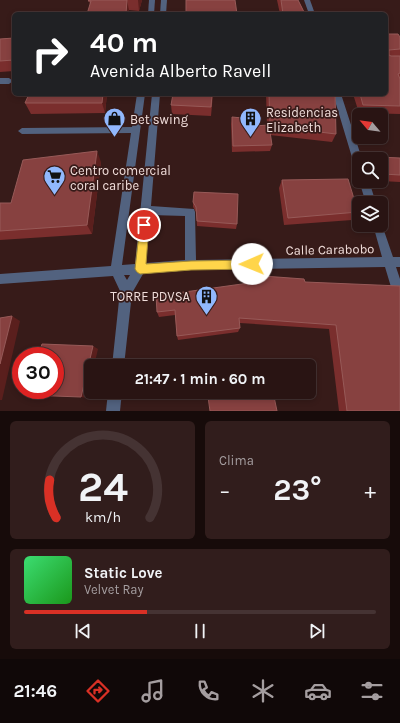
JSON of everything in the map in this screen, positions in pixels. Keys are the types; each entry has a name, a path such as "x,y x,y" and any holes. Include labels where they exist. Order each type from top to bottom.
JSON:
{"street":[{"path":"151,12 152,0"},
{"path":"163,12 164,0"},
{"path":"307,0 311,12"},
{"path":"0,81 9,80"},
{"path":"126,292 116,270 141,96"},
{"path":"119,359 126,292 140,269 156,96"},
{"path":"338,96 355,152"},
{"path":"22,131 136,130"},
{"path":"146,210 190,212 191,266"},
{"path":"381,232 395,262 400,297"},
{"name":"Calle Carabobo","path":"0,279 191,266 395,262"},
{"path":"113,411 114,399"}],"building":[{"path":"127,0 126,12 88,12 91,1 88,1"},
{"path":"186,0 235,0 237,12 186,12"},
{"path":"281,0 298,0 304,12 283,12"},
{"path":"388,34 398,34 400,37 400,49 389,50 389,55 400,56 400,73 398,74 400,79 400,106 363,105 361,96 388,96"},
{"path":"12,38 12,60 0,61 0,39"},
{"path":"28,96 103,96 102,103 25,103"},
{"path":"173,96 212,96 211,107 171,105"},
{"path":"269,96 335,96 336,134 270,126"},
{"name":"Residencias Elizabeth","path":"232,117 253,119 254,126 269,125 272,145 233,146"},
{"path":"97,151 87,225 0,231 0,203 11,203 23,160"},
{"path":"388,157 400,158 400,175 388,174"},
{"path":"348,179 353,196 352,213 288,218 282,180"},
{"path":"194,192 238,194 237,224 197,221 196,207 193,202"},
{"path":"249,275 304,279 305,282 400,286 400,411 347,411 336,325 239,318 240,328 177,336 175,310 157,312 156,296 249,283"},
{"path":"12,316 0,364 0,318"},
{"path":"42,344 93,346 90,359 84,359 84,384 81,397 64,396 64,347 41,347"},
{"path":"208,399 274,399 277,411 210,411"}],"place":[{"name":"Bet swing","path":"115,138"},
{"name":"Residencias Elizabeth","path":"250,138"},
{"name":"Centro comercial coral caribe","path":"55,196"},
{"name":"TORRE PDVSA","path":"206,316"}],"route":[{"path":"144,225 140,269 252,264"}]}
